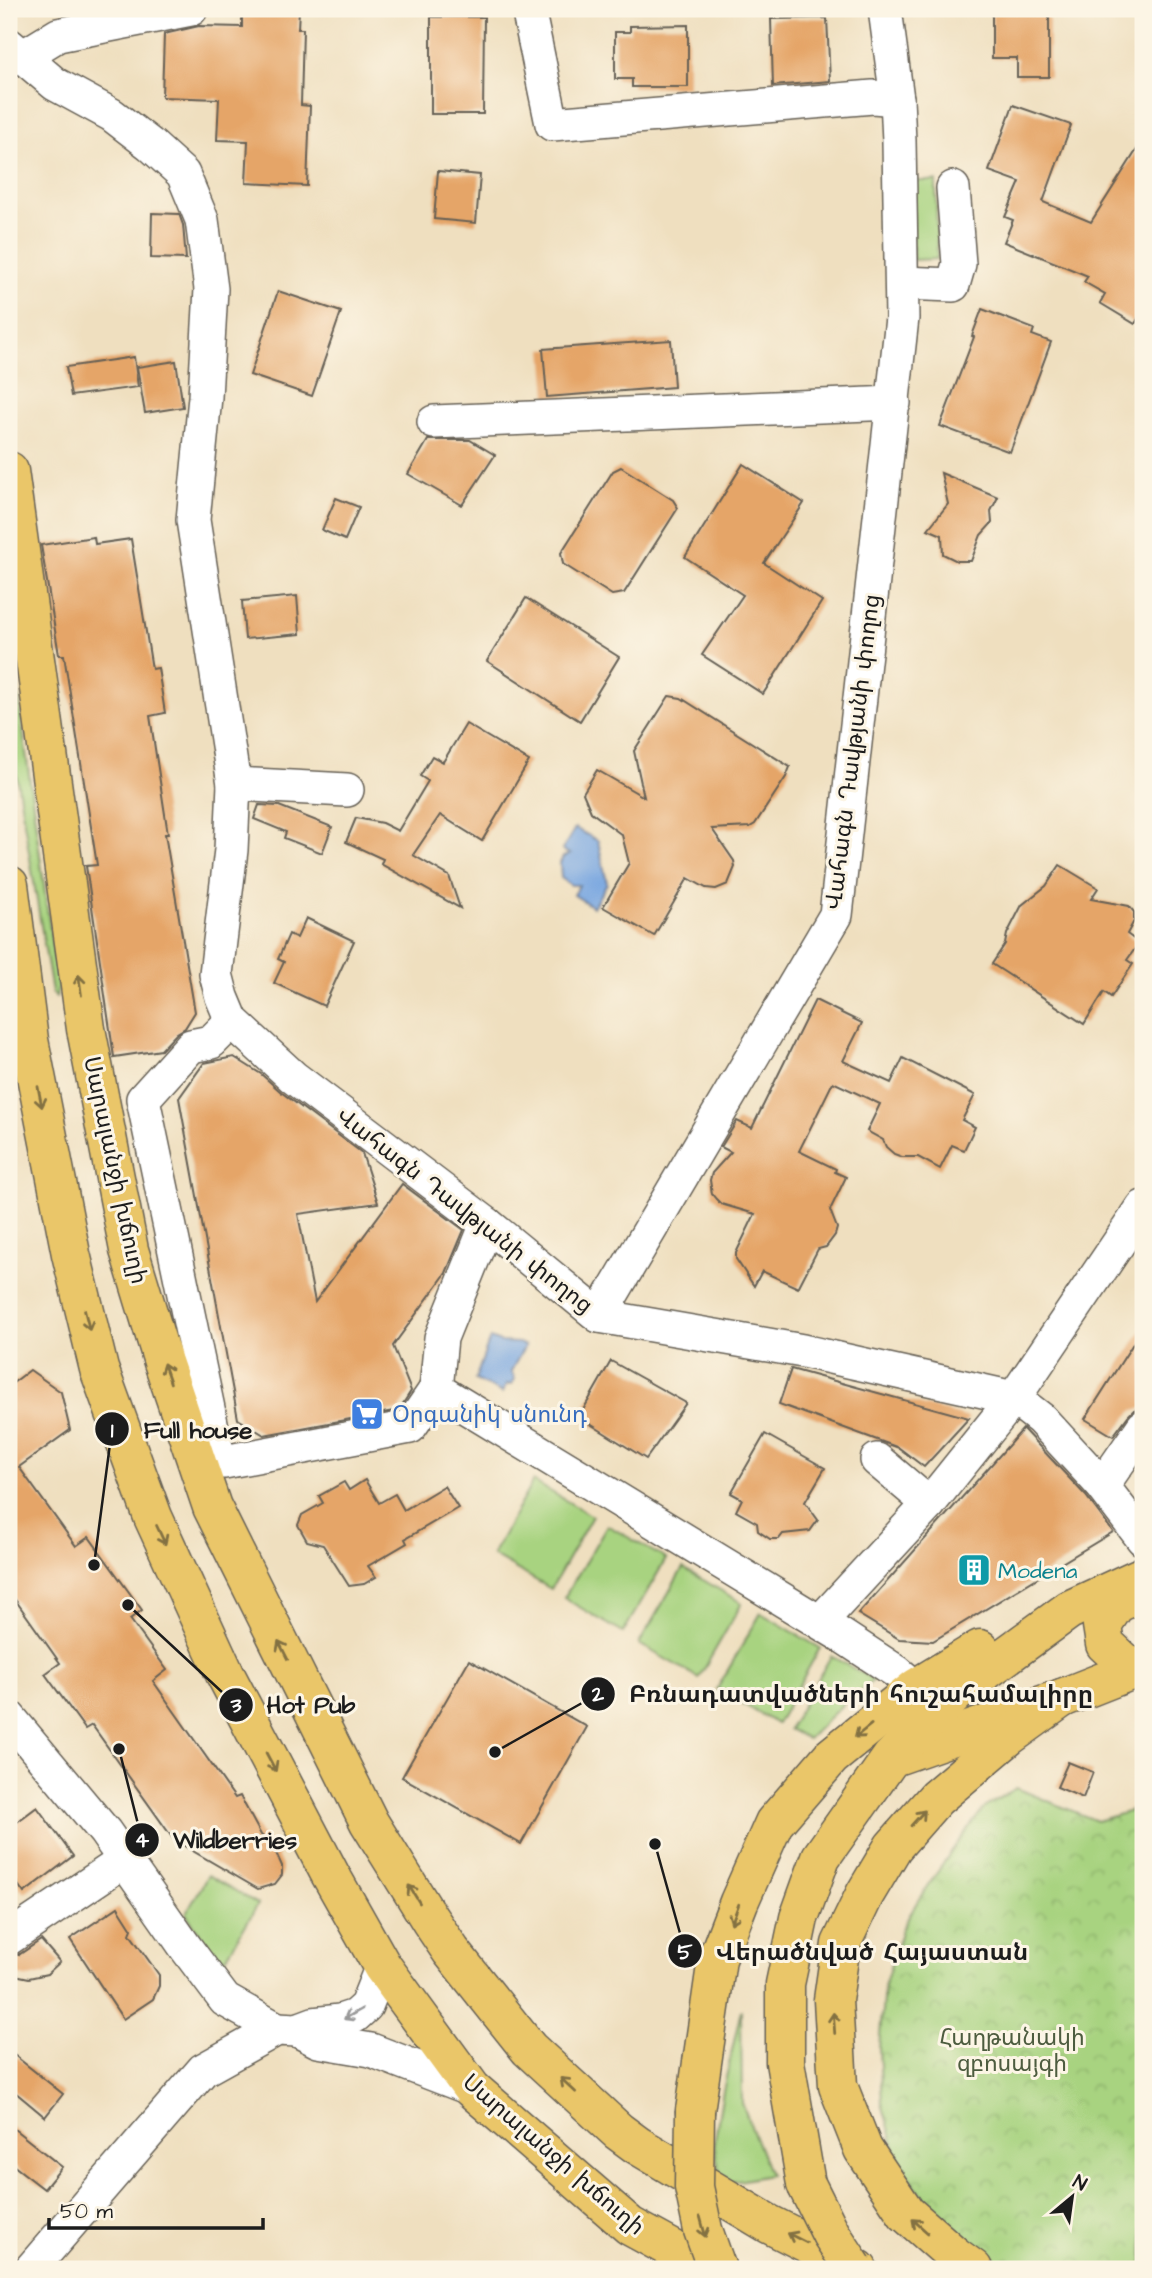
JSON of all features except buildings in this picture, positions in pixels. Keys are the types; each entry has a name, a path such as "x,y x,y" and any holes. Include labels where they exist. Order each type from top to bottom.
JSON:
{"main road":[{"name":"Սարալանջի խճուղի","path":"9,471 86,1029 128,1250 212,1507 369,1822 451,1951 529,2049 618,2132 637,2146 769,2224 856,2269"},
{"name":"Սարալանջի խճուղի","path":"9,884 29,1040 71,1254 99,1369 153,1517 225,1674 330,1874 382,1966 472,2089 630,2226 709,2269"},
{"path":"29,1040 86,1029"},
{"path":"717,2269 703,2230 694,2187 695,2110 717,1959 774,1823 831,1757 916,1688 971,1654 1143,1576"},
{"path":"1138,1669 1105,1644 1102,1625 1116,1604 1143,1591"},
{"path":"856,2269 831,2234 806,2185 785,2062 785,1984 799,1918 821,1857 891,1758 958,1691 1069,1609"},
{"path":"891,1758 1138,1669"},
{"path":"973,2269 906,2213 863,2149 838,2086 833,2000 841,1944 865,1894 893,1847 936,1798 1008,1737 1062,1698"},
{"path":"630,2226 660,2269"}],"street":[{"path":"15,51 58,35 191,9"},
{"path":"531,9 530,18 552,124 873,97 897,99"},
{"name":"Վահագն Դավթյանի փողոց","path":"15,51 55,84 112,115 151,145 183,174 202,220 211,289 205,397 193,520 234,784 231,850 216,974 232,1021 293,1077 487,1224 598,1315 836,915 902,318 897,99 885,9"},
{"path":"902,283 953,285 960,264 953,188"},
{"path":"434,422 894,403"},
{"path":"234,784 348,790"},
{"path":"232,1021 211,1042 191,1046 143,1099 219,1461 410,1427 436,1389 441,1338 487,1224"},
{"path":"820,1622 929,1504 1013,1398 1143,1208"},
{"path":"598,1315 803,1351 1013,1398 1041,1419 1101,1484 1143,1539"},
{"path":"436,1389 820,1622 897,1672 916,1688"},
{"path":"1101,1484 1143,1427"},
{"path":"877,1460 929,1504"},
{"path":"9,1717 105,1832 225,2000 287,2029 318,2040 371,2050 472,2089"},
{"path":"9,1938 125,1860"},
{"path":"32,2269 203,2070 287,2029 355,2016 366,2006 382,1966"}],"green space":[{"path":"912,181 936,181 937,259 913,260"},
{"path":"9,628 58,988 56,997 52,992 9,731"},
{"path":"533,1481 592,1516 551,1589 492,1555"},
{"path":"607,1525 666,1559 623,1633 564,1598"},
{"path":"683,1568 742,1603 699,1678 639,1644"},
{"path":"761,1613 820,1648 777,1724 717,1689"},
{"path":"831,1656 874,1680 850,1697 808,1739 789,1729"},
{"name":"Հաղթանակի զբոսայգի","path":"1016,1788 1097,1821 1143,1807 1143,2269 1013,2269 968,2240 928,2204 899,2163 882,2103 879,2048 884,1987 902,1929 917,1902 984,1808"},
{"path":"208,1875 258,1904 222,1965 186,1914"},
{"path":"741,2010 742,2103 770,2175 722,2184 714,2144"}],"water":[{"path":"575,828 598,841 607,883 593,907 574,895 579,885 571,885 561,878 560,863 563,857 570,854 562,850"},
{"path":"490,1338 525,1346 511,1371 515,1379 512,1384 506,1385 503,1393 475,1380"}],"place":[{"name":"Օրգանիկ սնունդ","path":"367,1414"},
{"name":"Full house","path":"94,1565"},
{"name":"Modena","path":"974,1570"},
{"name":"Hot Pub","path":"128,1605"},
{"name":"Wildberries","path":"119,1749"},
{"name":"Բռնադատվածների հուշահամալիրը","path":"495,1752"},
{"name":"Վերածնված Հայաստան","path":"655,1844"}]}
